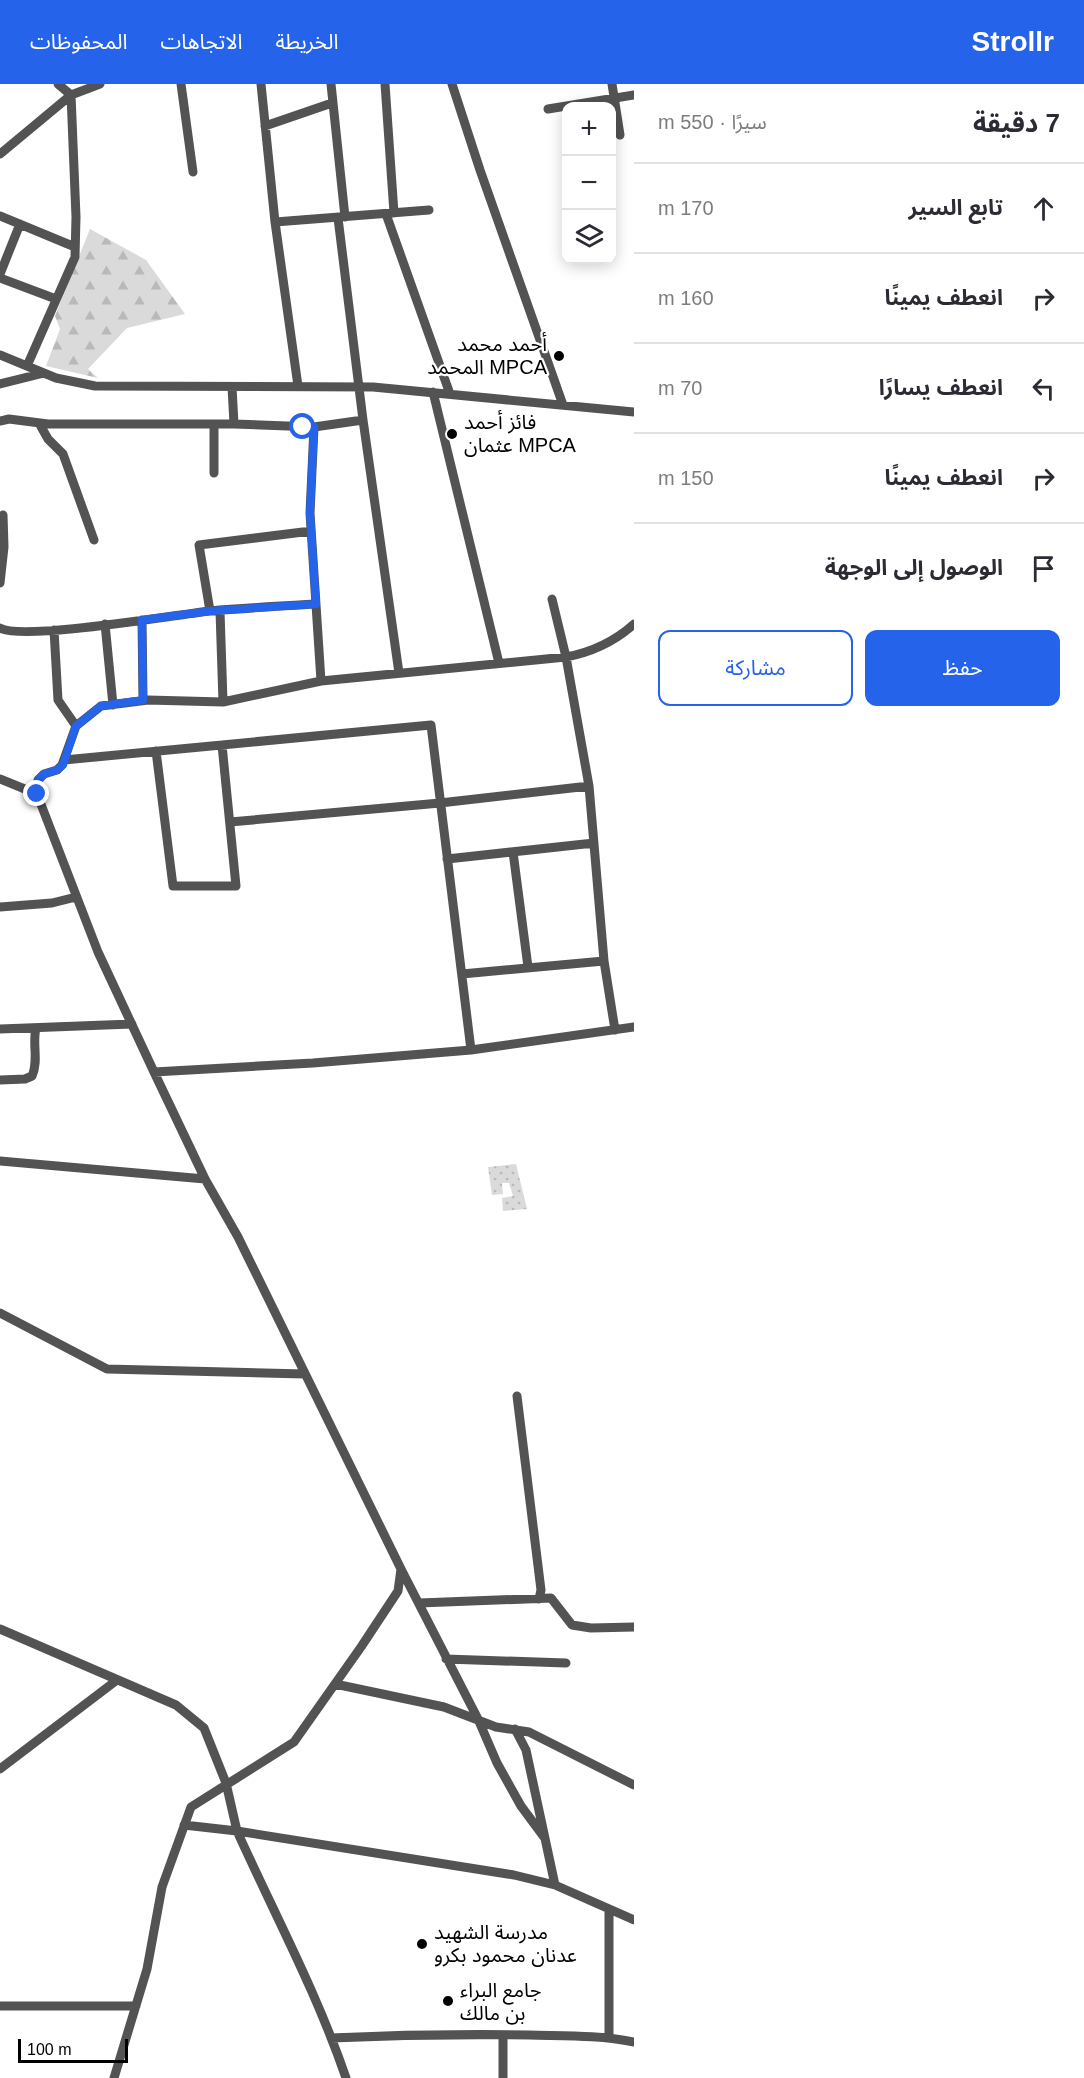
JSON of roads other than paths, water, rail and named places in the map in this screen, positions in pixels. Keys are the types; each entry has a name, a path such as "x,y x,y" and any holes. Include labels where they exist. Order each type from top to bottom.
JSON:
{"street":[{"path":"27,366 75,257 76,218 71,95 57,84"},
{"path":"0,154 71,95 100,84"},
{"path":"181,84 193,172"},
{"path":"261,84 275,222 298,386"},
{"path":"331,84 341,217 363,420 399,673"},
{"path":"385,84 390,213 450,394"},
{"path":"452,84 563,405"},
{"path":"612,84 620,135"},
{"path":"548,109 634,95"},
{"path":"265,126 332,103"},
{"path":"275,222 429,210"},
{"path":"0,216 75,247"},
{"path":"20,224 0,276 56,299"},
{"path":"0,355 66,381 94,386 360,386 634,412"},
{"path":"0,384 44,373"},
{"path":"232,387 234,424"},
{"path":"433,392 499,663"},
{"path":"0,421 9,419 39,423 234,424 314,427 363,420"},
{"path":"39,423 48,439 63,454 94,540"},
{"path":"214,424 214,473"},
{"path":"314,427 310,513 321,681"},
{"path":"0,584 4,547 3,515"},
{"path":"222,702 215,611 199,545 311,531"},
{"path":"552,599 566,657 589,786 604,961 615,1030"},
{"path":"0,628 12,632 54,630 215,611 316,604"},
{"path":"142,620 143,700"},
{"path":"105,624 113,705"},
{"path":"544,1837 521,1806 497,1762 478,1719 400,1569 238,1237 205,1179 98,952 37,794 38,780 44,774 57,770 63,765 76,726 101,706 143,700 222,702 321,681 566,657 588,652 607,643 634,624"},
{"path":"54,630 58,700 76,726"},
{"path":"64,760 431,725 471,1050"},
{"path":"156,751 173,886 236,886 222,745"},
{"path":"0,779 37,794"},
{"path":"230,822 440,803 589,786"},
{"path":"447,859 594,843"},
{"path":"513,852 528,967"},
{"path":"0,907 52,903 76,897"},
{"path":"462,974 604,961"},
{"path":"0,1029 132,1024"},
{"path":"154,1072 313,1063 471,1050 634,1027"},
{"path":"0,1080 25,1079 32,1076 35,1065 36,1028"},
{"path":"0,1161 205,1179"},
{"path":"0,1313 107,1369 305,1374"},
{"path":"517,1396 541,1590 539,1599"},
{"path":"114,2078 147,1969 162,1887 191,1807 294,1742 398,1591 400,1569"},
{"path":"419,1603 551,1598 572,1625 591,1628 634,1628"},
{"path":"0,1629 176,1705 204,1728 226,1784 237,1832 331,2038 346,2078"},
{"path":"446,1659 566,1664"},
{"path":"0,1769 117,1680"},
{"path":"334,1684 444,1707 496,1727 529,1732 634,1785"},
{"path":"515,1729 526,1750 555,1885"},
{"path":"184,1825 514,1875 555,1885 634,1920"},
{"path":"609,1909 609,2037"},
{"path":"0,2006 136,2006"},
{"path":"331,2038 503,2035 609,2037 634,2042"},
{"path":"502,2078 503,2035"}],"place":[{"name":"أحمد محمد المحمد MPCA","path":"559,356"},
{"name":"فائز أحمد عثمان MPCA","path":"452,434"},
{"name":"مدرسة الشهيد عدنان محمود بكرو","path":"422,1944"},
{"name":"جامع البراء بن مالك","path":"448,2001"}]}
